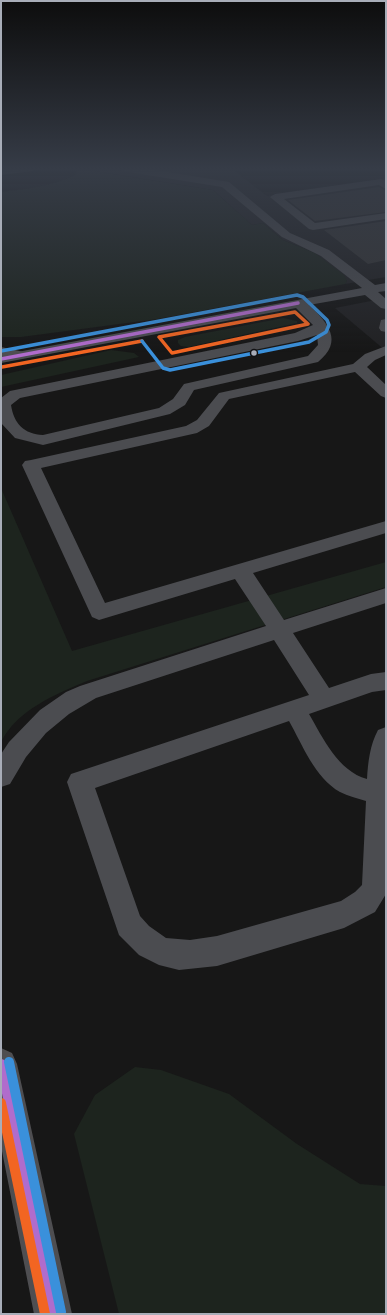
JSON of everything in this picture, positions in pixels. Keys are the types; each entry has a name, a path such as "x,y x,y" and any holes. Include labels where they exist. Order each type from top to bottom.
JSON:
{"highway":[{"path":"1,351 19,356"},
{"path":"1,1064 53,1314"}],"street":[{"path":"279,229 286,235 326,253 386,306"},
{"path":"1,359 386,286"},
{"path":"298,303 321,326 325,334 325,344 320,354 313,360 189,387 179,402 164,411 43,440 29,439 15,432 10,425 4,410 4,404 8,398 21,393 307,334 321,326"},
{"path":"386,323 386,328"},
{"path":"145,332 189,387"},
{"path":"386,350 370,357 358,367 224,396 203,423 191,430 31,465 99,612 386,527"},
{"path":"358,367 386,393"},
{"path":"240,570 324,699"},
{"path":"1,776 19,747 35,729 54,711 72,699 88,692 386,595"},
{"path":"386,681 371,683 80,782 129,925 140,939 155,949 175,956 218,951 344,914 361,906 371,897 377,882 380,765 386,737"},
{"path":"294,709 323,757 335,772 348,783 380,794"}],"shaded area":[{"path":"1,229 270,229 283,240 315,253 344,275 347,281 345,284 157,319 21,337 1,337"},
{"path":"270,229 386,229 386,277 345,284 347,281 315,253 283,240"},
{"path":"386,298 386,351 335,308"},
{"path":"283,318 297,321 297,323 188,347 181,346 178,343 178,340 185,337"},
{"path":"111,350 134,353 139,357 1,387 1,375"},
{"path":"1,488 72,651 386,562 386,587 87,681 38,704 17,721 1,742"},
{"path":"135,1067 161,1070 229,1094 297,1144 360,1184 386,1186 386,1314 119,1314 74,1134 95,1095"}],"building":[{"path":"386,229 386,260 368,264 324,230"}],"transit line":[{"path":"1,351 297,295 303,297 327,320 329,325 326,332 309,342 170,370 163,368 142,341"},
{"path":"1,359 298,303"},
{"path":"295,312 308,324 172,353 159,337 295,312"},
{"path":"2,367 142,341"},
{"path":"9,1062 61,1312"},
{"path":"1,1064 53,1314"},
{"path":"1,1103 45,1314"}]}
